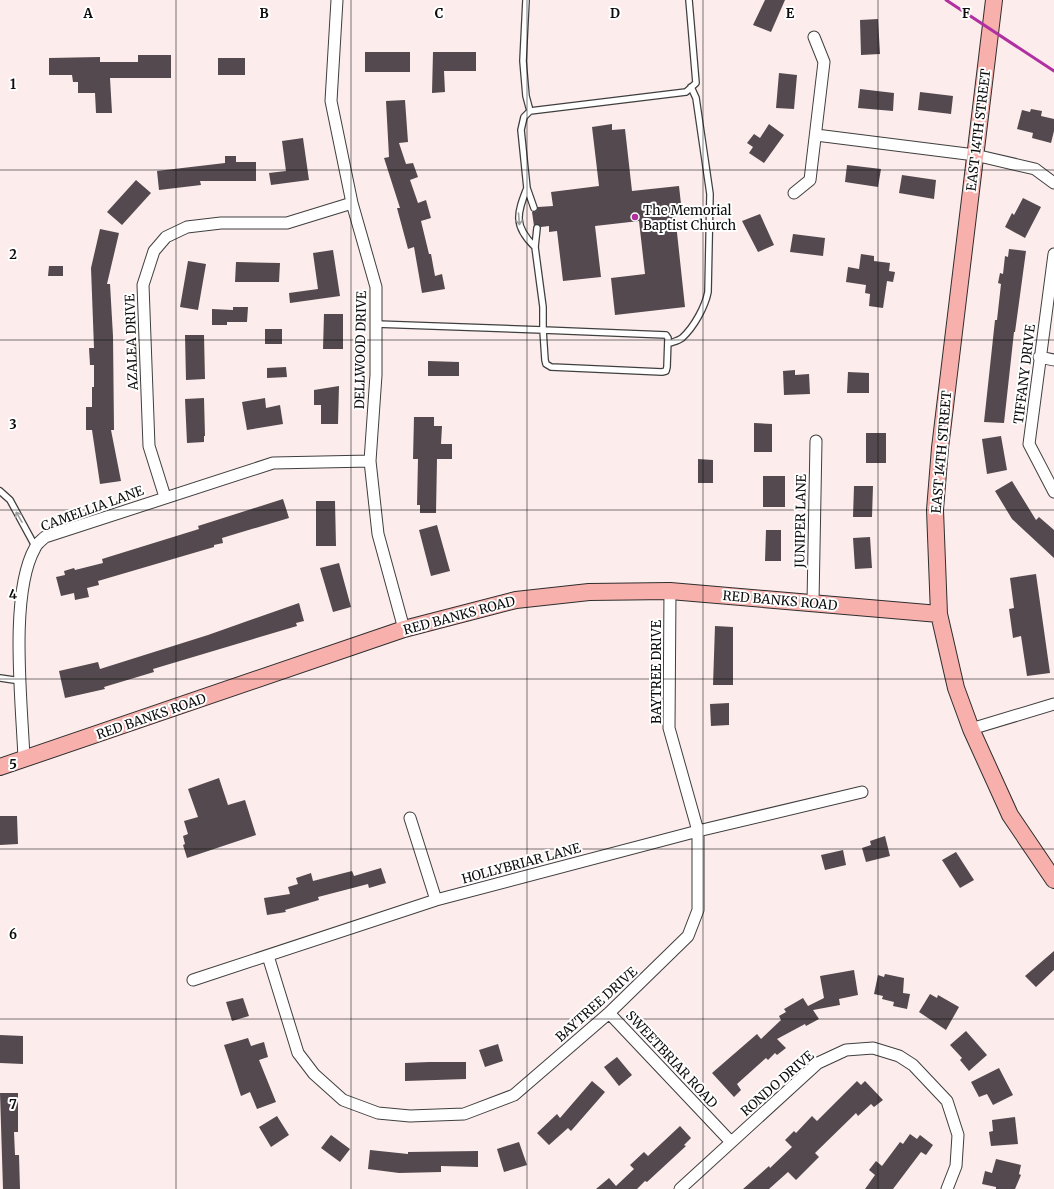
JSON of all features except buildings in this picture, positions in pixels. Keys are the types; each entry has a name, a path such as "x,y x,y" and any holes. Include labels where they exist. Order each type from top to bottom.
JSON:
{"street":[{"name":"DELLWOOD DRIVE","path":"337,0 331,101 352,203 376,287 376,375 370,461 378,534 404,629"},
{"name":"EAST 14TH STREET","path":"994,0 940,448 935,510 939,614 956,688 971,729 1010,815 1054,880"},
{"path":"794,193 810,180 816,135 824,62 814,37"},
{"path":"816,135 975,155 1035,169 1054,183"},
{"name":"AZALEA DRIVE","path":"164,497 149,446 143,285 154,251 166,237 187,227 221,223 287,223 352,203"},
{"name":"TIFFANY DRIVE","path":"1054,254 1039,357 1029,444 1054,492"},
{"path":"1039,357 1054,360"},
{"name":"JUNIPER LANE","path":"812,602 816,441"},
{"name":"CAMELLIA LANE","path":"24,759 20,609 28,562 35,546 45,537 164,497 273,463 370,461"},
{"name":"RED BANKS ROAD","path":"0,767 404,629 516,600 589,592 670,591 939,614"},
{"name":"BAYTREE DRIVE","path":"268,956 298,1053 314,1074 343,1100 378,1113 410,1116 464,1114 514,1095 610,1013 688,936 698,910 698,831 669,728 670,591"},
{"path":"971,729 1054,704"},
{"name":"HOLLYBRIAR LANE","path":"193,980 436,900 698,831 862,792"},
{"path":"410,818 436,900"},
{"name":"SWEETBRIAR ROAD","path":"610,1013 730,1142"},
{"name":"RONDO DRIVE","path":"680,1189 818,1063 846,1050 873,1048 899,1056 913,1065 947,1101 958,1135 956,1166 947,1189"}],"lane":[{"path":"526,0 523,61 526,96 530,111"},
{"path":"534,208 527,188 521,130 524,117 530,111 686,92 696,83 689,0"},
{"path":"668,344 682,338 702,311 706,303 708,292 710,194 696,98 691,87"},
{"path":"527,188 519,209 518,222 522,233 534,247"},
{"path":"376,324 543,330 663,334 668,338 666,370 662,372 551,368 548,366 545,360 543,330 543,306 534,247 537,228"},
{"path":"0,491 10,500 35,546"},
{"path":"0,678 21,681"}],"railway":[{"path":"946,0 1054,71"}],"place":[{"name":"The Memorial Baptist Church","path":"635,217"}]}
